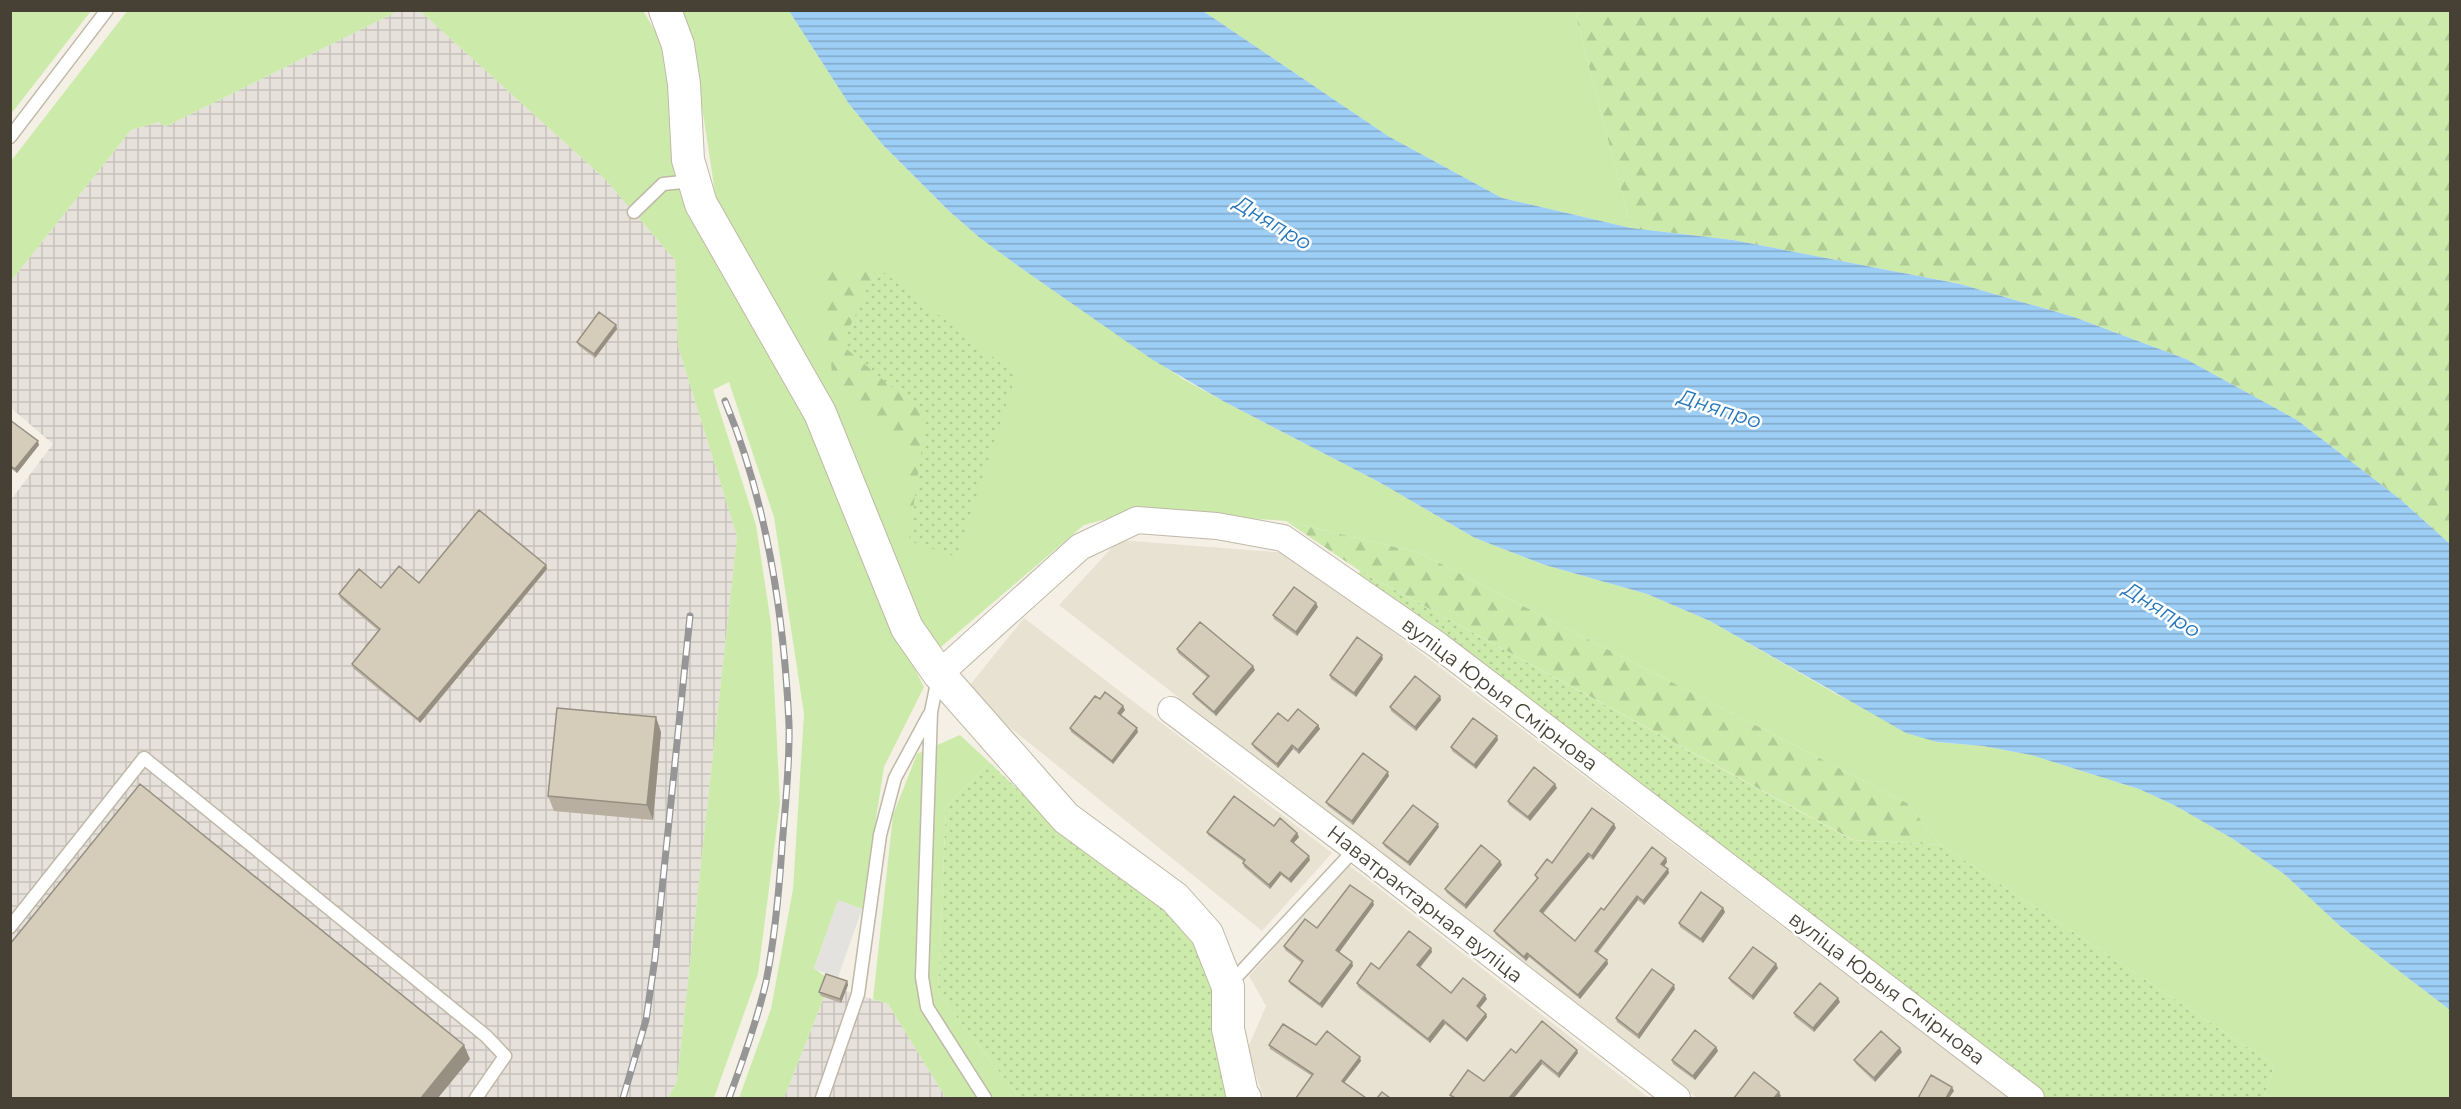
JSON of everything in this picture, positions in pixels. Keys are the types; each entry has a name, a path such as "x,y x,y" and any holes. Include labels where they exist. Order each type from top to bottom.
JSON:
{"street":[{"path":"665,10 678,45 684,84 688,160 700,204 819,413 907,627 939,674 1066,818 1175,898 1207,934 1227,987 1228,1029 1242,1094 1245,1098"},
{"name":"вуліца Юрыя Смірнова","path":"939,674 1080,547 1137,520 1217,526 1283,538 1439,646 2031,1098"},
{"name":"Наватрактарная вуліца","path":"1172,710 1677,1098"}],"lane":[{"path":"10,137 107,10"},
{"path":"634,212 663,184 694,181"},
{"path":"939,674 931,712 922,977 927,1007 985,1098"},
{"path":"822,1098 858,994 880,835 895,778 931,712"},
{"path":"10,927 144,758 486,1036 506,1056 476,1098"},
{"path":"1227,987 1355,849"}],"shaded area":[{"path":"398,11 420,11 605,179 675,260 678,346 737,536 677,1081 668,1098 11,1098 10,501 53,444 11,408 11,281 131,130 159,122 165,127"},
{"path":"1119,540 1289,553 2009,1098 1697,1098 1059,605"},
{"path":"1024,618 1332,853 1262,931 965,691"},
{"path":"1349,865 1649,1098 1264,1098 1247,1050 1266,1006 1249,976"},
{"path":"838,900 862,909 838,977 814,969"},
{"path":"827,978 848,985 846,991 888,1004 946,1098 784,1098 824,997 821,996"}],"green space":[{"path":"128,10 398,11 165,127 159,122 131,130 11,281 11,161"},
{"path":"1578,10 2450,11 2450,544 2400,499 2297,420 2186,359 2074,317 1960,284 1733,240 1631,228 1577,20"},
{"path":"10,11 91,11 11,114"},
{"path":"420,11 643,11 668,52 670,137 684,196 797,394 888,616 924,687 884,767 862,909 838,901 814,968 827,978 821,996 824,997 784,1098 739,1098 771,1009 793,889 804,714 774,517 729,382 713,390 756,525 771,623 780,803 758,974 714,1098 668,1098 677,1081 737,536 678,346 675,260 605,179"},
{"path":"678,11 789,11 849,104 883,145 949,211 980,238 1183,379 1379,482 1475,538 1545,565 1647,594 1710,621 1838,695 1937,742 1983,746 2031,755 2139,789 2174,805 2233,839 2284,874 2340,926 2450,1010 2450,1098 2270,1098 2265,1095 2274,1065 1941,845 1907,803 1420,553 1286,521 1139,510 1084,525 935,652 882,524 716,199 696,67"},
{"path":"1203,11 1578,11 1577,20 1631,228 1502,198 1388,136"},
{"path":"877,267 842,344 926,416 909,541 902,441 833,382 821,269"},
{"path":"877,267 1016,375 957,557 909,541 926,416 842,345"},
{"path":"1286,521 1420,553 1907,803 1941,845 1853,840 1360,571"},
{"path":"1360,571 1852,840 1941,845 2274,1065 2265,1095 2270,1098 2034,1098 1351,587"},
{"path":"960,735 989,762 946,807 938,993 1020,1098 946,1098 888,1004 873,999 893,815 917,754"},
{"path":"989,762 1063,833 1175,913 1209,961 1219,1062 1231,1098 1020,1098 938,993 946,807"}],"water":[{"name":"Дняпро","path":"789,11 1203,11 1388,136 1502,198 1631,228 1733,240 1960,284 2074,317 2186,359 2297,420 2400,499 2450,544 2450,1010 2340,926 2284,874 2233,839 2174,805 2139,789 2031,755 1983,746 1937,742 1906,733 1710,621 1647,594 1545,565 1475,538 1379,482 1223,401 1153,360 1021,268 980,238 949,211 883,145 849,104"}],"building":[{"path":"599,312 616,325 594,354 577,342"},
{"path":"10,420 38,441 15,469 10,466"},
{"path":"479,510 546,565 418,719 352,664 380,629 339,594 359,569 381,588 399,566 419,583"},
{"path":"1294,587 1316,603 1296,632 1273,615"},
{"path":"1200,622 1253,666 1214,712 1193,694 1209,676 1177,649"},
{"path":"1357,637 1382,655 1354,693 1330,675"},
{"path":"1415,676 1440,696 1415,727 1390,707"},
{"path":"1105,692 1123,706 1118,713 1137,728 1112,761 1070,728 1095,696 1100,699"},
{"path":"557,708 656,717 647,805 548,796"},
{"path":"1298,709 1318,725 1298,750 1292,745 1277,764 1252,744 1278,713 1288,721"},
{"path":"1473,718 1497,736 1474,765 1451,747"},
{"path":"1363,753 1388,772 1352,821 1326,802"},
{"path":"1534,767 1555,784 1528,817 1508,801"},
{"path":"140,784 464,1045 421,1098 10,1098 10,944"},
{"path":"1234,796 1274,826 1280,818 1297,833 1291,841 1309,856 1289,879 1280,872 1269,885 1243,863 1245,860 1207,832"},
{"path":"1413,805 1438,824 1408,862 1383,843"},
{"path":"1592,808 1614,824 1592,856 1588,853 1540,911 1575,941 1601,908 1604,910 1652,847 1666,858 1661,864 1668,869 1643,901 1637,896 1595,951 1607,960 1578,995 1527,953 1524,957 1494,931 1538,878 1535,875 1547,859 1552,863"},
{"path":"1481,845 1500,861 1465,905 1445,889"},
{"path":"1350,885 1373,901 1336,950 1352,962 1320,1004 1289,981 1303,961 1284,946 1305,919 1317,928"},
{"path":"1701,892 1723,908 1701,939 1679,923"},
{"path":"1409,931 1431,948 1417,965 1451,993 1463,978 1485,995 1477,1006 1486,1014 1466,1039 1443,1020 1428,1039 1357,983 1371,963 1379,969"},
{"path":"1753,947 1776,964 1752,996 1729,978"},
{"path":"1652,969 1674,985 1638,1035 1616,1018"},
{"path":"826,974 847,981 840,999 819,992"},
{"path":"1820,983 1838,998 1813,1028 1794,1013"},
{"path":"1542,1021 1577,1050 1558,1074 1541,1060 1509,1098 1455,1098 1450,1095 1468,1070 1484,1081 1511,1049 1516,1053"},
{"path":"1283,1024 1316,1045 1327,1031 1360,1057 1342,1081 1366,1098 1296,1098 1313,1074 1269,1045"},
{"path":"1695,1030 1716,1047 1693,1076 1672,1060"},
{"path":"1881,1031 1900,1048 1874,1078 1854,1060"},
{"path":"1754,1072 1779,1092 1774,1098 1734,1098"},
{"path":"1931,1075 1952,1087 1946,1098 1918,1098"},
{"path":"1382,1092 1390,1098 1377,1098"}],"railway":[{"path":"725,401 752,479 771,559 783,642 789,724 780,881 769,965 754,1026 729,1098"},
{"path":"623,1098 646,1020 655,958 690,616"}]}
